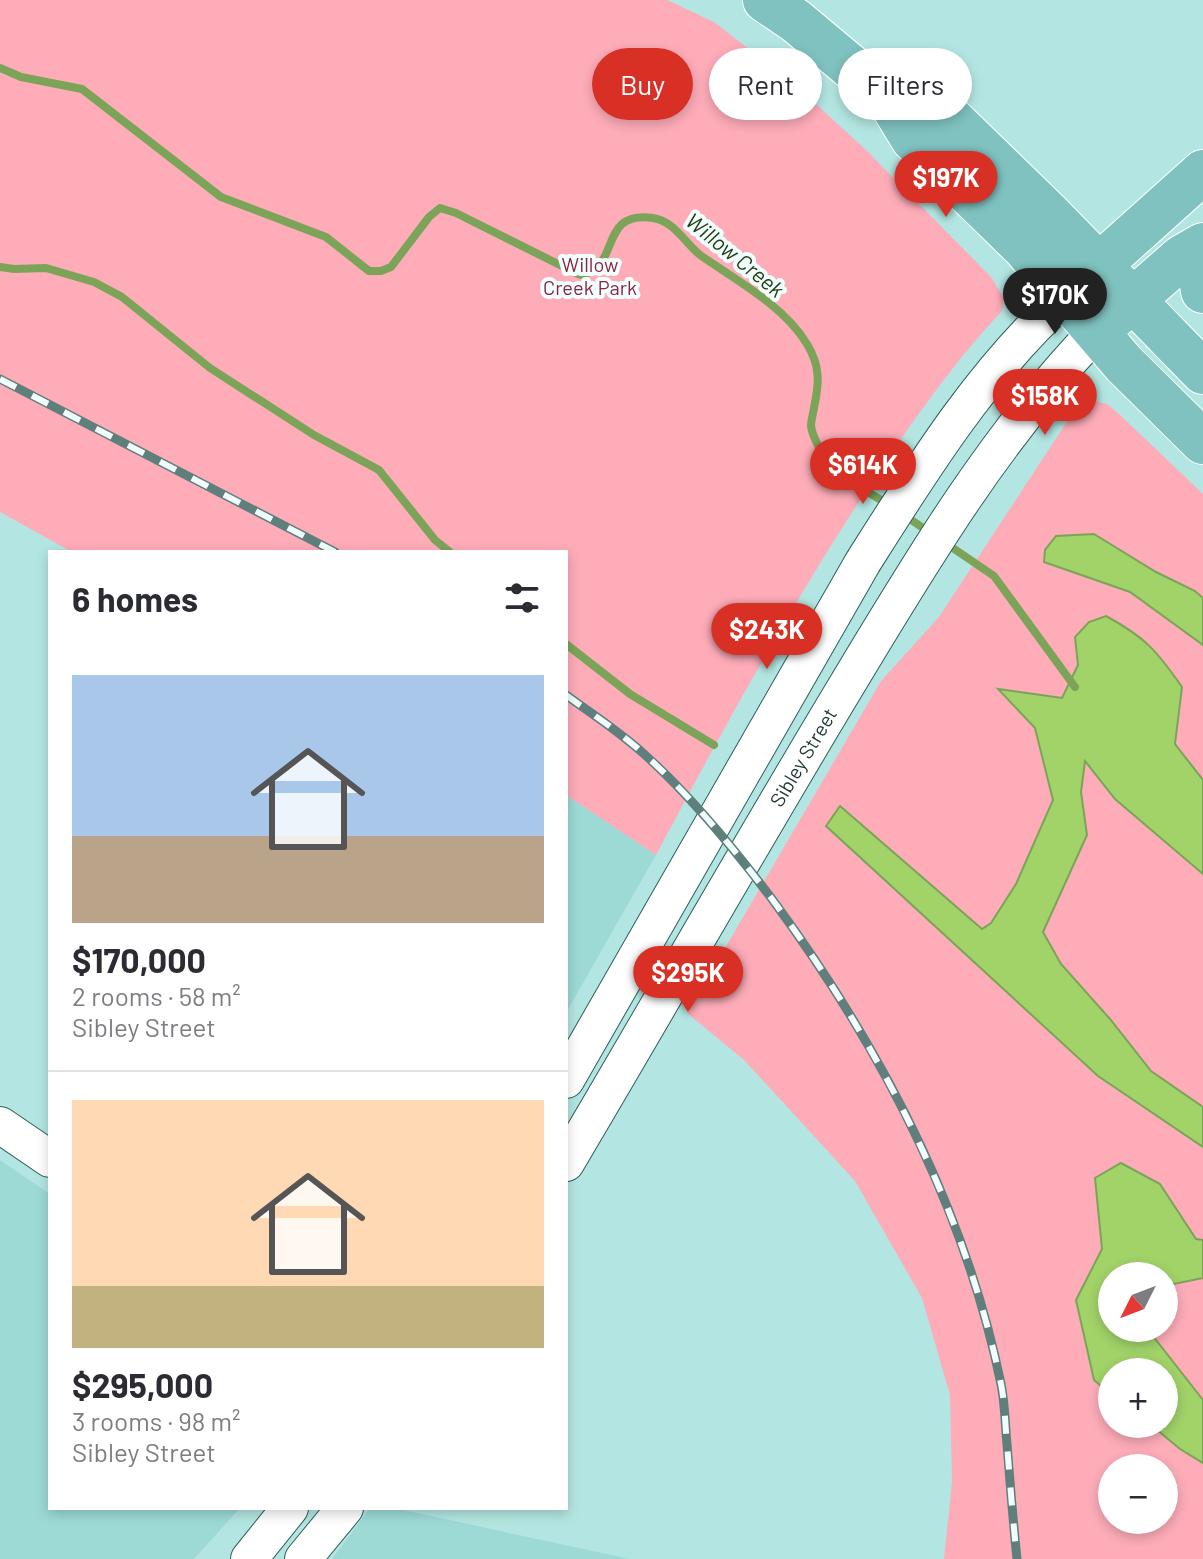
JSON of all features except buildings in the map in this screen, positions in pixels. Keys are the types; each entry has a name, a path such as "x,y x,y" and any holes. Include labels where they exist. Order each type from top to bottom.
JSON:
{"main road":[{"path":"765,0 838,56"},
{"path":"901,120 913,139 1024,247 1096,332 1203,442"},
{"path":"952,120 1203,372"},
{"path":"1066,296 1203,172"},
{"path":"1203,247 1199,265 1203,291"},
{"name":"Sibley Street","path":"1096,332 1182,257 1203,247"}],"street":[{"path":"568,1077 863,562 914,481 990,376 1028,331 1066,296"},
{"name":"Sibley Street","path":"568,1160 741,860 906,587 956,509 1021,419 1096,332"},
{"path":"0,1125 48,1158"},
{"path":"249,1559 288,1510"},
{"path":"303,1559 343,1510"}],"shaded area":[{"path":"1094,534 1203,598 1203,645 1130,592 1044,562 1045,550 1056,536"},
{"path":"1106,616 1149,646 1182,687 1175,744 1203,780 1203,874 1115,799 1085,761 1081,792 1087,835 1043,932 1061,964 1151,1071 1203,1107 1203,1147 1098,1076 826,826 840,806 982,929 991,923 1016,884 1053,800 1035,728 998,689 1062,698 1078,665 1075,637 1089,622"},
{"path":"568,796 656,855 568,1009"},
{"path":"0,1160 48,1193 48,1510 238,1510 194,1559 0,1559"},
{"path":"1121,1163 1160,1184 1196,1239 1203,1240 1203,1278 1178,1283 1178,1262 1098,1262 1098,1342 1158,1342 1170,1358 1098,1358 1098,1383 1094,1380 1076,1300 1102,1249 1095,1178"},
{"path":"1178,1368 1203,1400 1203,1463 1167,1438 1178,1438"},
{"path":"369,1510 403,1510 630,1559 332,1559"}],"green space":[{"name":"Willow Creek Park","path":"0,0 667,0 714,22 748,48 709,48 709,120 822,120 822,110 991,277 1004,298 1002,311 930,398 838,535 757,670 656,855 568,796 568,550 68,550 0,512"},
{"path":"1095,401 1107,404 1203,494 1203,1559 944,1559 952,1482 950,1395 922,1298 855,1181 744,1060 687,1013 881,681 939,617 1074,411 1084,403"}],"waterway":[{"name":"Willow Creek","path":"0,68 21,77 82,89 221,197 326,237 369,271 391,267 429,217 440,208 580,275 593,270 601,262 616,231 624,223 636,218 653,218 667,223 700,255 773,306 797,330 812,352 817,368 811,426 821,451 829,464 841,474 889,505"},
{"path":"0,267 46,268 94,282 122,297 210,368 314,435 379,470 435,540 448,550"},
{"name":"Willow Creek","path":"904,515 929,532"},
{"name":"Willow Creek","path":"944,542 994,576 1075,687"},
{"path":"568,646 630,694 714,745"}],"railway":[{"path":"0,379 331,550"},
{"path":"568,696 644,754 727,842 811,954 882,1069 941,1191 985,1319 1001,1384 1017,1559"}]}
